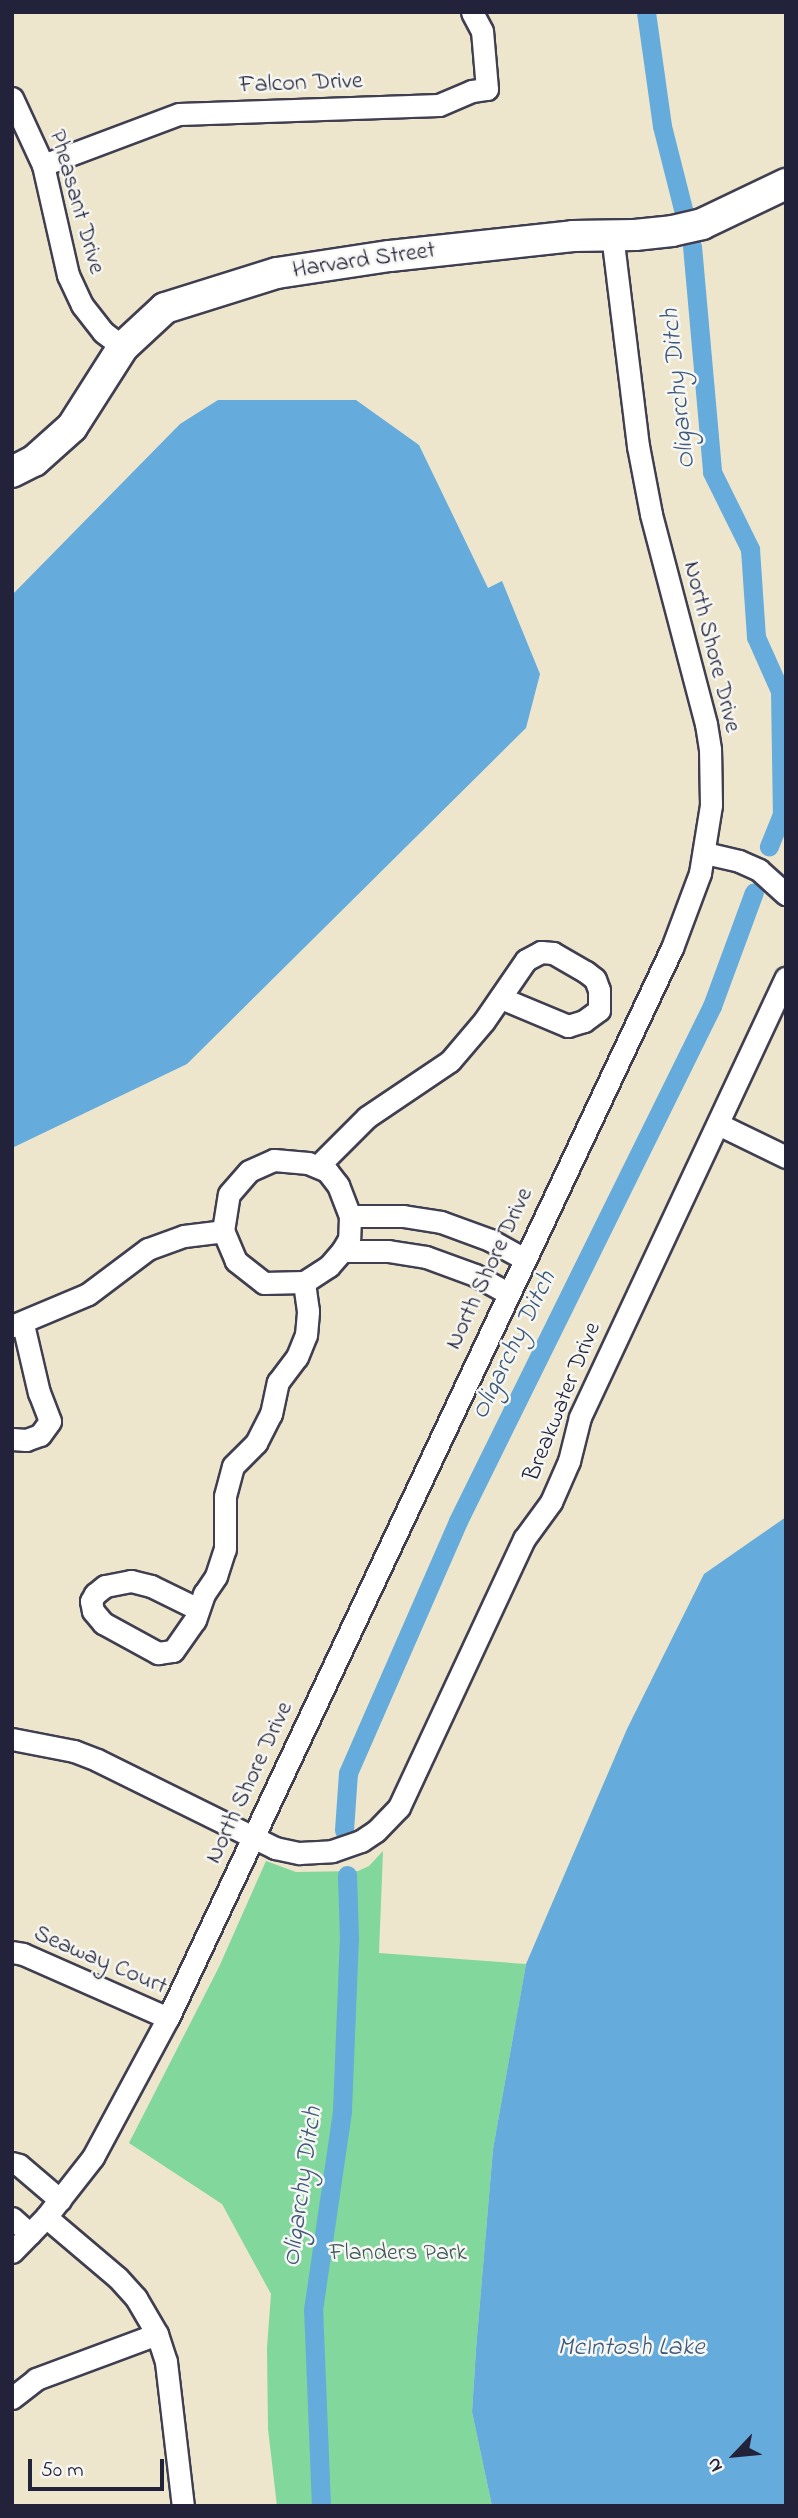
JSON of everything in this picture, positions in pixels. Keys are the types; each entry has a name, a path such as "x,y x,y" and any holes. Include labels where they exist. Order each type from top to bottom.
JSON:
{"street":[{"name":"Falcon Drive","path":"43,165 179,114 439,105 472,91 487,89 482,31 472,12"},
{"name":"Pheasant Drive","path":"12,98 43,165 68,275 82,305 103,332 123,347"},
{"name":"Harvard Street","path":"12,472 34,461 72,427 123,347 165,308 277,273 390,256 573,236 647,234 702,224 786,184"},
{"name":"North Shore Drive","path":"12,2252 46,2217 93,2157 168,2018 523,1259 672,948 705,853 711,805 706,724 645,487 612,234"},
{"path":"705,853 740,861 759,870 786,894"},
{"path":"318,1166 367,1117 450,1061 501,998 518,968 541,952 553,953 586,972 594,979 599,990 598,1010 584,1021 568,1026 501,998"},
{"name":"Breakwater Drive","path":"12,1739 74,1751 97,1760 275,1848 299,1853 332,1852 361,1841 376,1831 399,1807 524,1539 551,1502 569,1461 580,1417 786,978"},
{"path":"718,1124 786,1157"},
{"path":"274,1160 318,1166 338,1185 350,1216 349,1239 342,1251 329,1266 304,1282 264,1283 236,1261 223,1231 229,1194 249,1171 274,1160"},
{"path":"350,1216 402,1216 441,1223 489,1240 523,1259"},
{"path":"12,1439 26,1440 40,1435 50,1421 17,1325 88,1294 148,1250 184,1236 223,1231"},
{"path":"342,1251 388,1251 426,1257 475,1275 508,1293"},
{"path":"198,1609 151,1586 131,1581 105,1586 94,1594 91,1601 93,1611 103,1623 158,1653 173,1651 195,1620 216,1576 225,1549 225,1496 233,1466 256,1443 271,1414 278,1382 297,1357 306,1335 308,1311 304,1282"},
{"name":"Seaway Court","path":"12,1952 23,1954 168,2018"},
{"path":"12,2162 60,2200"},
{"path":"46,2217 118,2278 136,2298 157,2334 166,2362 183,2506"},
{"path":"12,2218 30,2234"},
{"path":"12,2398 36,2379 157,2334"}],"green space":[{"name":"Flanders Park","path":"383,1851 379,1953 526,1964 493,2149 472,2412 492,2506 277,2506 268,2429 267,2348 271,2294 222,2204 129,2143 219,1967 266,1861 296,1872 358,1871 369,1866"}],"water":[{"path":"218,400 356,400 419,445 488,588 502,581 540,674 526,728 187,1064 12,1148 12,595 180,424"},
{"name":"McIntosh Lake","path":"786,1517 786,2506 492,2506 472,2412 493,2149 526,1964 627,1729 704,1574"}],"waterway":[{"name":"Oligarchy Ditch","path":"646,12 662,126 683,209"},
{"name":"Oligarchy Ditch","path":"692,246 712,472 750,549 756,637 780,691 782,814 769,847"},
{"name":"Oligarchy Ditch","path":"344,1830 348,1773 458,1521 712,1006 754,892"},
{"name":"Oligarchy Ditch","path":"321,2506 313,2310 342,2110 349,1939 347,1875"}]}
